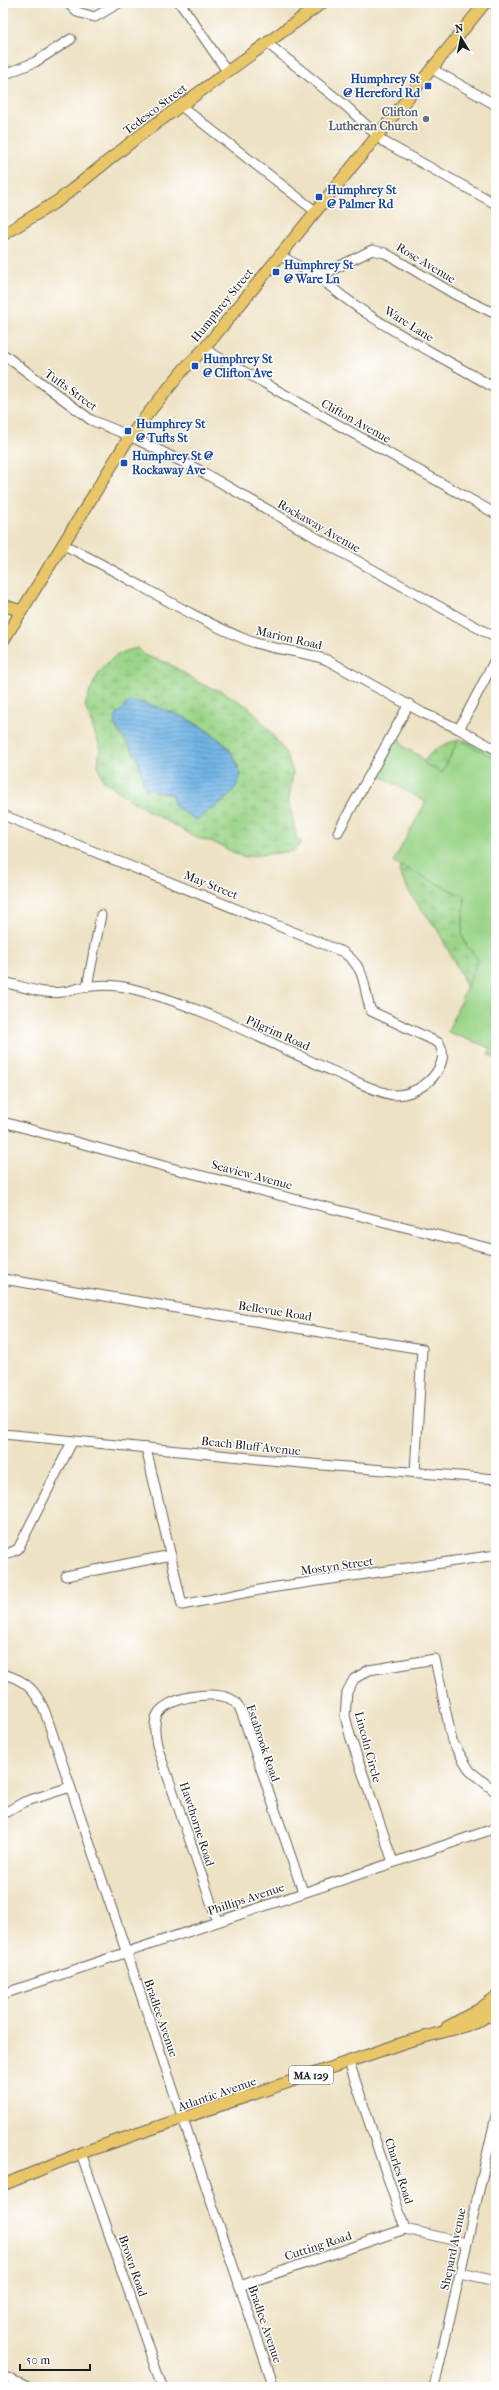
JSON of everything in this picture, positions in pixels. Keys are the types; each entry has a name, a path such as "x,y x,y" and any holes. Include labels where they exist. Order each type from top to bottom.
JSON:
{"main road":[{"name":"Tedesco Street","path":"3,235 59,200 180,106 322,3"},
{"name":"Humphrey Street","path":"3,641 64,545 98,486 130,436 179,375 204,349 485,3"},
{"path":"3,605 21,611"},
{"name":"Atlantic Avenue","path":"441,2031 478,2010 496,1997"},
{"name":"Atlantic Avenue","path":"3,2185 81,2153 441,2031 464,2027 494,2016"}],"street":[{"path":"68,3 77,12 95,17 119,3"},
{"path":"180,3 228,71"},
{"path":"492,3 496,5"},
{"path":"3,75 35,62 71,39"},
{"path":"267,43 346,106 377,136 437,172 496,204"},
{"path":"432,69 496,105"},
{"path":"180,106 315,211"},
{"name":"Rose Avenue","path":"315,273 327,274 358,256 372,250 378,251 385,253 456,295 496,314"},
{"path":"279,255 315,273"},
{"name":"Ware Lane","path":"315,273 336,293 432,352 496,388"},
{"name":"Clifton Avenue","path":"204,349 496,514"},
{"name":"Tufts Street","path":"3,354 91,420 130,436"},
{"name":"Rockaway Avenue","path":"130,436 199,470 334,548 496,638"},
{"name":"Marion Road","path":"64,545 226,631 264,646 289,652 315,655 495,749"},
{"path":"459,729 496,658"},
{"path":"338,832 409,704"},
{"name":"May Street","path":"3,815 343,952 354,959 362,972 370,1008 374,1014"},
{"path":"87,986 101,915"},
{"name":"Pilgrim Road","path":"3,982 51,992 63,992 87,986 120,986 137,990 176,1003 393,1095 404,1094 416,1090 431,1079 441,1066 443,1051 438,1043 374,1014"},
{"name":"Seaview Avenue","path":"3,1122 170,1168 496,1250"},
{"name":"Bellevue Road","path":"3,1278 422,1349 415,1473"},
{"name":"Beach Bluff Avenue","path":"3,1434 72,1442 496,1479"},
{"path":"3,1556 18,1549 72,1442"},
{"path":"66,1576 171,1555 146,1448"},
{"name":"Mostyn Street","path":"171,1555 182,1605 270,1588 496,1555"},
{"name":"Lincoln Circle","path":"393,1862 375,1814 345,1716 346,1692 354,1679 369,1670 434,1659 452,1741 470,1771 496,1792"},
{"name":"Bradlee Avenue","path":"3,1674 24,1681 39,1698 274,2387"},
{"name":"Estabrook Road","path":"156,1735 156,1716 174,1703 190,1696 210,1693 221,1694 235,1701 244,1719 303,1892"},
{"name":"Hawthorne Road","path":"156,1735 180,1816 217,1921"},
{"path":"3,1814 24,1802 70,1787"},
{"name":"Phillips Avenue","path":"3,1994 496,1828"},
{"name":"Charles Road","path":"349,2062 405,2229"},
{"name":"Shepard Avenue","path":"434,2387 496,2116"},
{"name":"Brown Road","path":"81,2153 162,2387"},
{"path":"405,2229 466,2243"},
{"name":"Cutting Road","path":"239,2286 405,2229"},
{"path":"461,2273 496,2281"},
{"path":"3,2376 28,2387"}],"green space":[{"path":"137,648 146,656 168,663 203,685 223,692 250,708 272,734 285,752 293,772 289,799 297,839 302,842 294,851 243,857 215,843 197,838 138,805 103,780 98,766 100,747 85,706 97,676 102,668 116,656","holes":["140,702 164,709 200,726 220,740 233,755 241,775 208,811 196,819 175,806 172,795 156,792 143,784 139,764 114,724"]},
{"path":"399,737 404,747 420,756 425,764 442,773 459,739 496,759 496,1058 488,1055 491,1048 448,1032 478,959 467,946 462,935 465,897 393,862 426,802 377,774"},
{"path":"461,740 479,744 496,754 496,1030 467,989 463,978 437,929 411,895 399,872 408,841 435,798 419,768 432,752 447,743"}],"water":[{"path":"129,702 141,703 169,711 197,725 221,741 233,755 241,775 233,791 217,806 196,820 175,806 172,795 145,788 137,756 114,724 117,714"}],"place":[{"name":"Humphrey St @ Hereford Rd","path":"428,86"},
{"name":"Clifton Lutheran Church","path":"426,119"},
{"name":"Humphrey St @ Palmer Rd","path":"319,197"},
{"name":"Humphrey St @ Ware Ln","path":"276,272"},
{"name":"Humphrey St @ Clifton Ave","path":"195,366"},
{"name":"Humphrey St @ Tufts St","path":"128,431"},
{"name":"Humphrey St @ Rockaway Ave","path":"124,463"}]}
